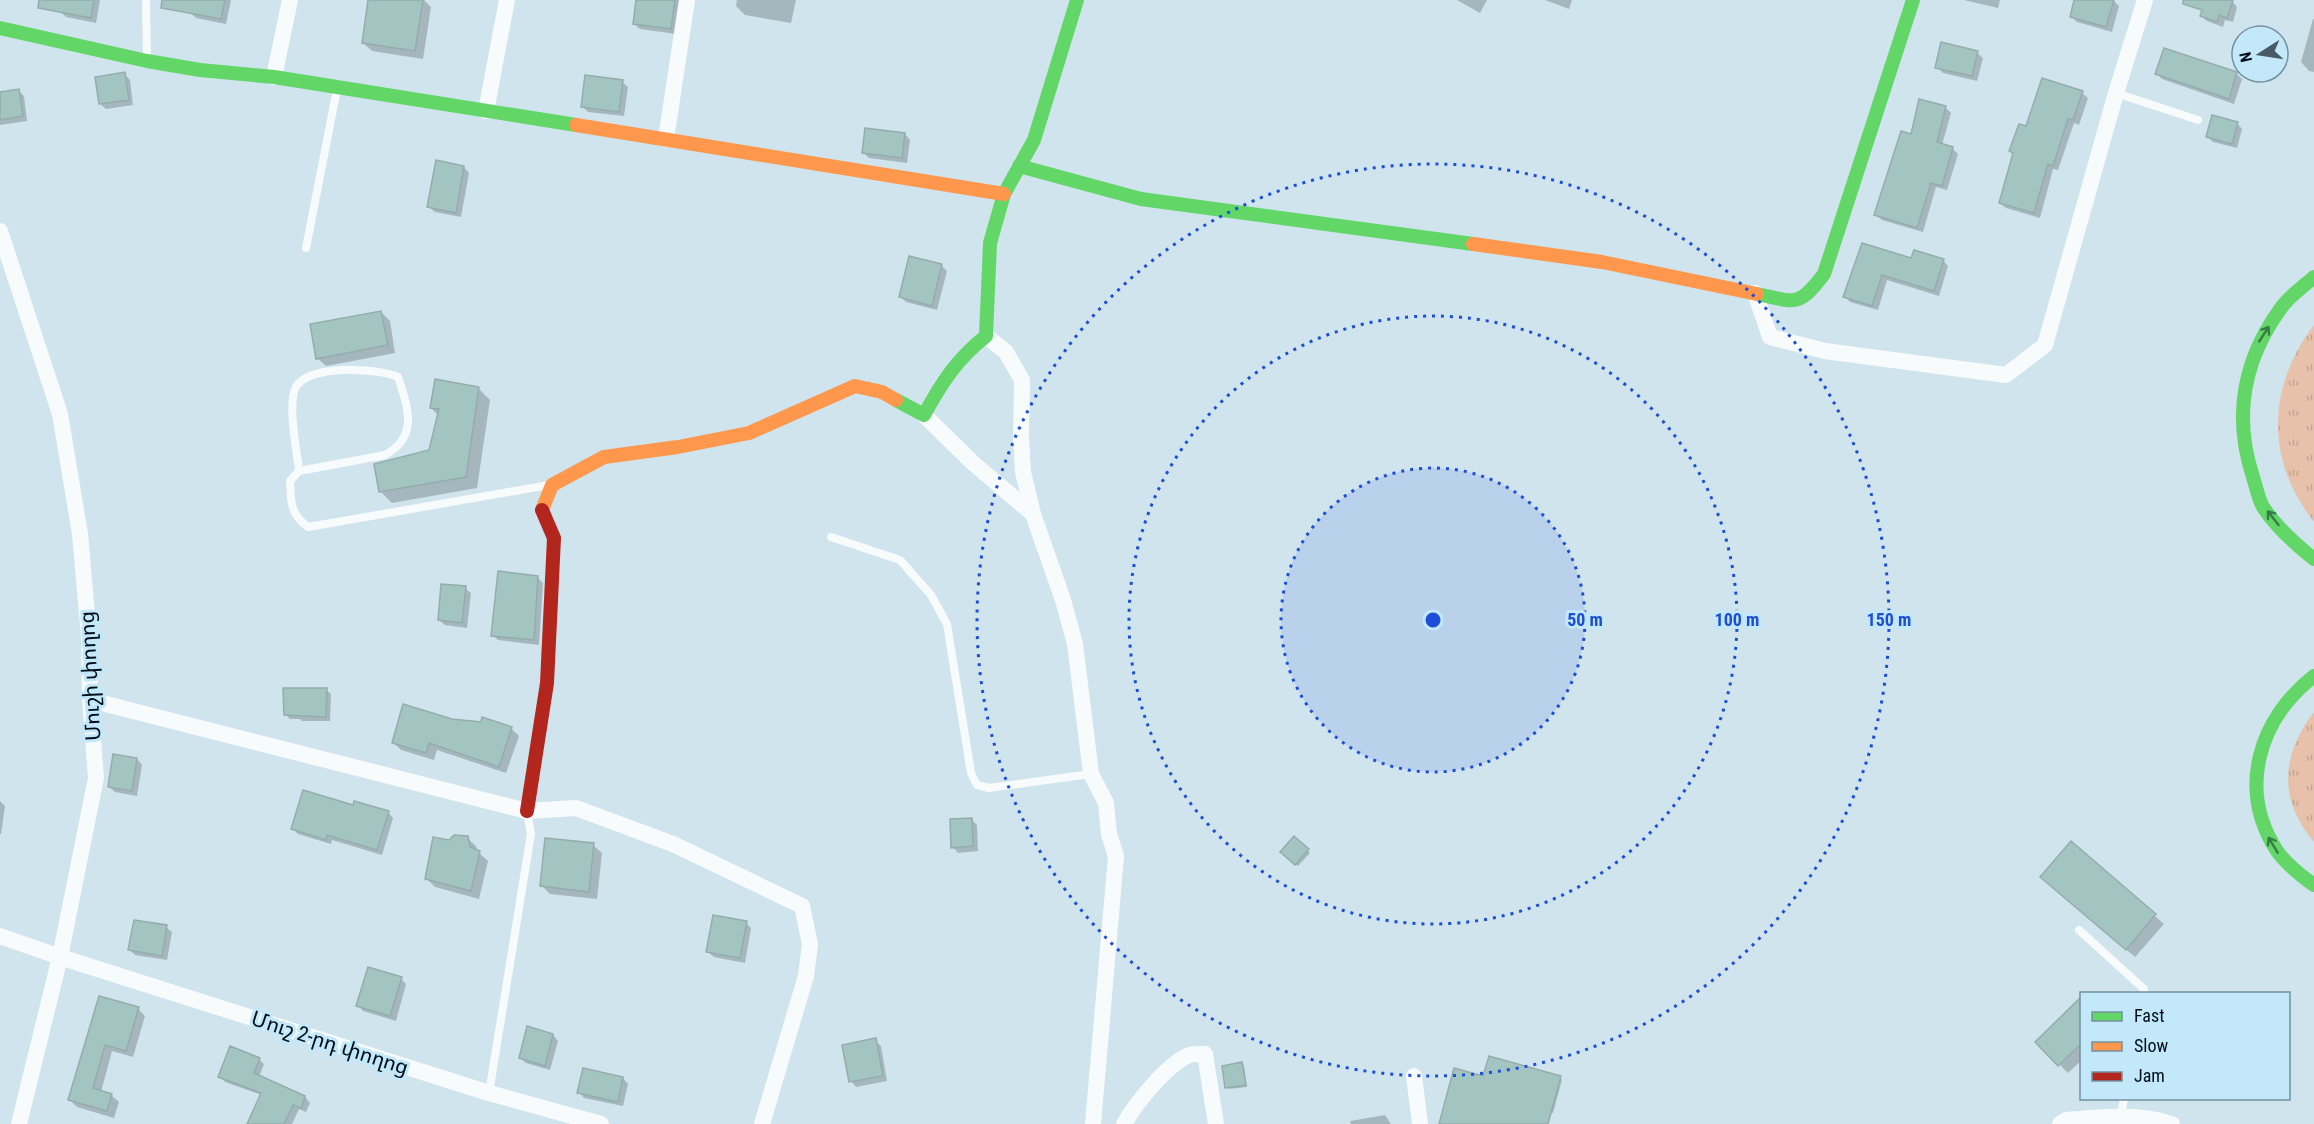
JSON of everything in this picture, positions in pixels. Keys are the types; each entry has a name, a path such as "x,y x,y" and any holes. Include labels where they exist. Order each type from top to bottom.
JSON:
{"main road":[{"path":"527,811 547,683 554,538 542,509 552,485 604,457 678,447 749,433 855,386 882,392 924,415 943,380 966,351 986,336 990,243 1004,194 1034,140 1077,0"},
{"path":"1019,166 1141,199 1602,262 1792,301 1808,295 1824,274 1913,0"},
{"path":"0,28 147,61 200,70 274,77 1004,194"},
{"path":"2314,277 2282,306 2259,342 2245,383 2242,426 2250,468 2262,505 2290,540 2314,559"},
{"path":"2314,676 2299,688 2278,712 2266,737 2260,761 2258,784 2259,810 2267,835 2280,858 2299,876 2314,885"}],"street":[{"path":"274,77 290,0"},
{"path":"486,111 507,0"},
{"path":"666,139 687,0"},
{"path":"1755,293 1770,337 1825,351 2006,375 2045,345 2116,93 2145,0"},
{"name":"Մուշի փողոց","path":"0,231 60,414 80,534 89,636 90,700 96,778 60,957 19,1124"},
{"path":"986,336 1006,352 1022,380 1023,472 1033,514 1063,600 1075,644 1091,774 1106,803 1109,834 1116,856 1094,1124"},
{"path":"924,415 973,462 1033,514"},
{"path":"90,700 527,811 576,808 674,844 802,906 810,944 806,976 762,1124"},
{"name":"Մուշ 2-րդ փողոց","path":"0,936 489,1093 601,1124"},
{"path":"1124,1124 1136,1103 1169,1069 1188,1054 1205,1054 1216,1124"},
{"path":"1414,1076 1420,1124"},
{"path":"2060,1124 2066,1120 2121,1117 2143,1118 2172,1124"}],"lane":[{"path":"146,0 147,61"},
{"path":"306,248 337,87"},
{"path":"2116,93 2198,120"},
{"path":"298,471 385,455 396,449 406,435 408,419 398,377 388,373 337,369 305,378 296,387 292,403 298,471 290,482 291,504 297,519 308,527 552,485"},
{"path":"831,537 900,560 932,595 947,624 971,773 977,785 990,788 1091,774"},
{"path":"489,1093 531,834 527,811"},
{"path":"2079,930 2144,989 2143,992"},
{"path":"2121,1117 2124,1100"}],"green space":[{"path":"2314,325 2314,522 2298,498 2287,474 2280,449 2278,424 2280,398 2287,373 2298,349"},
{"path":"2314,712 2314,842 2294,810 2289,793 2288,777 2295,744"}],"building":[{"path":"39,0 94,0 91,18 38,8"},
{"path":"162,0 225,0 221,19 161,8"},
{"path":"368,0 423,0 415,51 362,43"},
{"path":"636,0 675,0 671,29 633,24"},
{"path":"2074,0 2114,0 2106,27 2070,17"},
{"path":"2183,0 2233,0 2227,18 2219,15 2217,22 2200,16 2202,10 2183,4"},
{"path":"1941,42 1978,51 1972,76 1935,68"},
{"path":"2164,48 2230,70 2230,84 2233,84 2229,99 2155,74"},
{"path":"125,72 129,100 99,104 95,77"},
{"path":"585,75 623,80 619,112 581,107"},
{"path":"2042,78 2083,91 2073,120 2068,119 2053,166 2048,164 2034,213 1999,203 2013,153 2009,151 2019,124 2026,126"},
{"path":"19,89 23,116 0,120 0,92"},
{"path":"1919,99 1946,106 1937,142 1953,147 1942,186 1931,183 1917,228 1874,215 1901,131 1911,134"},
{"path":"2212,115 2238,122 2232,144 2206,137"},
{"path":"865,128 905,133 902,158 862,153"},
{"path":"436,160 464,166 456,213 427,207"},
{"path":"1862,243 1911,258 1914,250 1944,259 1934,291 1882,275 1872,306 1843,297"},
{"path":"909,256 942,264 932,306 899,297"},
{"path":"381,311 388,345 316,359 310,324"},
{"path":"435,379 479,387 466,477 379,492 374,464 429,450 439,409 430,408"},
{"path":"498,571 538,576 534,640 491,636"},
{"path":"441,584 466,586 462,623 438,620"},
{"path":"283,688 327,688 326,717 284,715"},
{"path":"403,704 452,719 481,722 482,717 512,727 499,767 429,743 426,753 392,743"},
{"path":"113,754 137,758 132,791 108,787"},
{"path":"303,790 353,805 354,801 389,811 377,850 327,835 326,840 291,829"},
{"path":"972,818 973,846 951,848 950,819"},
{"path":"454,835 468,836 470,847 480,851 471,891 425,879 433,837 449,840"},
{"path":"1294,836 1309,849 1295,865 1280,852"},
{"path":"545,838 594,843 589,892 540,886"},
{"path":"2071,841 2156,914 2126,950 2040,877"},
{"path":"713,915 747,921 740,958 706,952"},
{"path":"134,920 167,925 162,956 128,950"},
{"path":"368,967 402,977 390,1016 356,1006"},
{"path":"99,996 139,1007 126,1051 105,1045 93,1088 112,1094 107,1111 68,1100"},
{"path":"2080,998 2080,1045 2058,1066 2035,1042"},
{"path":"527,1026 553,1034 545,1066 519,1058"},
{"path":"876,1038 883,1076 849,1082 842,1045"},
{"path":"230,1046 260,1058 254,1073 305,1096 301,1108 293,1105 284,1124 247,1124 261,1093 218,1077"},
{"path":"1489,1056 1561,1076 1548,1124 1439,1124 1454,1068 1483,1076"},
{"path":"1242,1062 1246,1085 1225,1088 1222,1066"},
{"path":"583,1068 623,1077 618,1102 577,1093"}],"traffic: fast":[{"path":"896,400 924,415 951,372 986,336 990,243 1004,194 1034,140 1077,0"},
{"path":"1757,294 1795,300 1808,293 1824,274 1913,0"},
{"path":"0,28 147,61 200,70 274,77 576,125"},
{"path":"1019,166 1141,199 1473,244"},
{"path":"2314,277 2288,300 2268,328 2250,368 2243,410 2247,454 2261,503 2280,529 2314,559"},
{"path":"2314,676 2295,693 2279,713 2260,756 2257,780 2258,804 2265,827 2277,851 2294,870 2314,885"}],"traffic: slow":[{"path":"576,125 1004,194"},
{"path":"1473,244 1602,262 1757,294"},
{"path":"542,510 552,485 604,457 678,447 749,433 855,386 882,392 896,400"}],"traffic: jam":[{"path":"527,811 547,683 554,538 542,510"}]}
